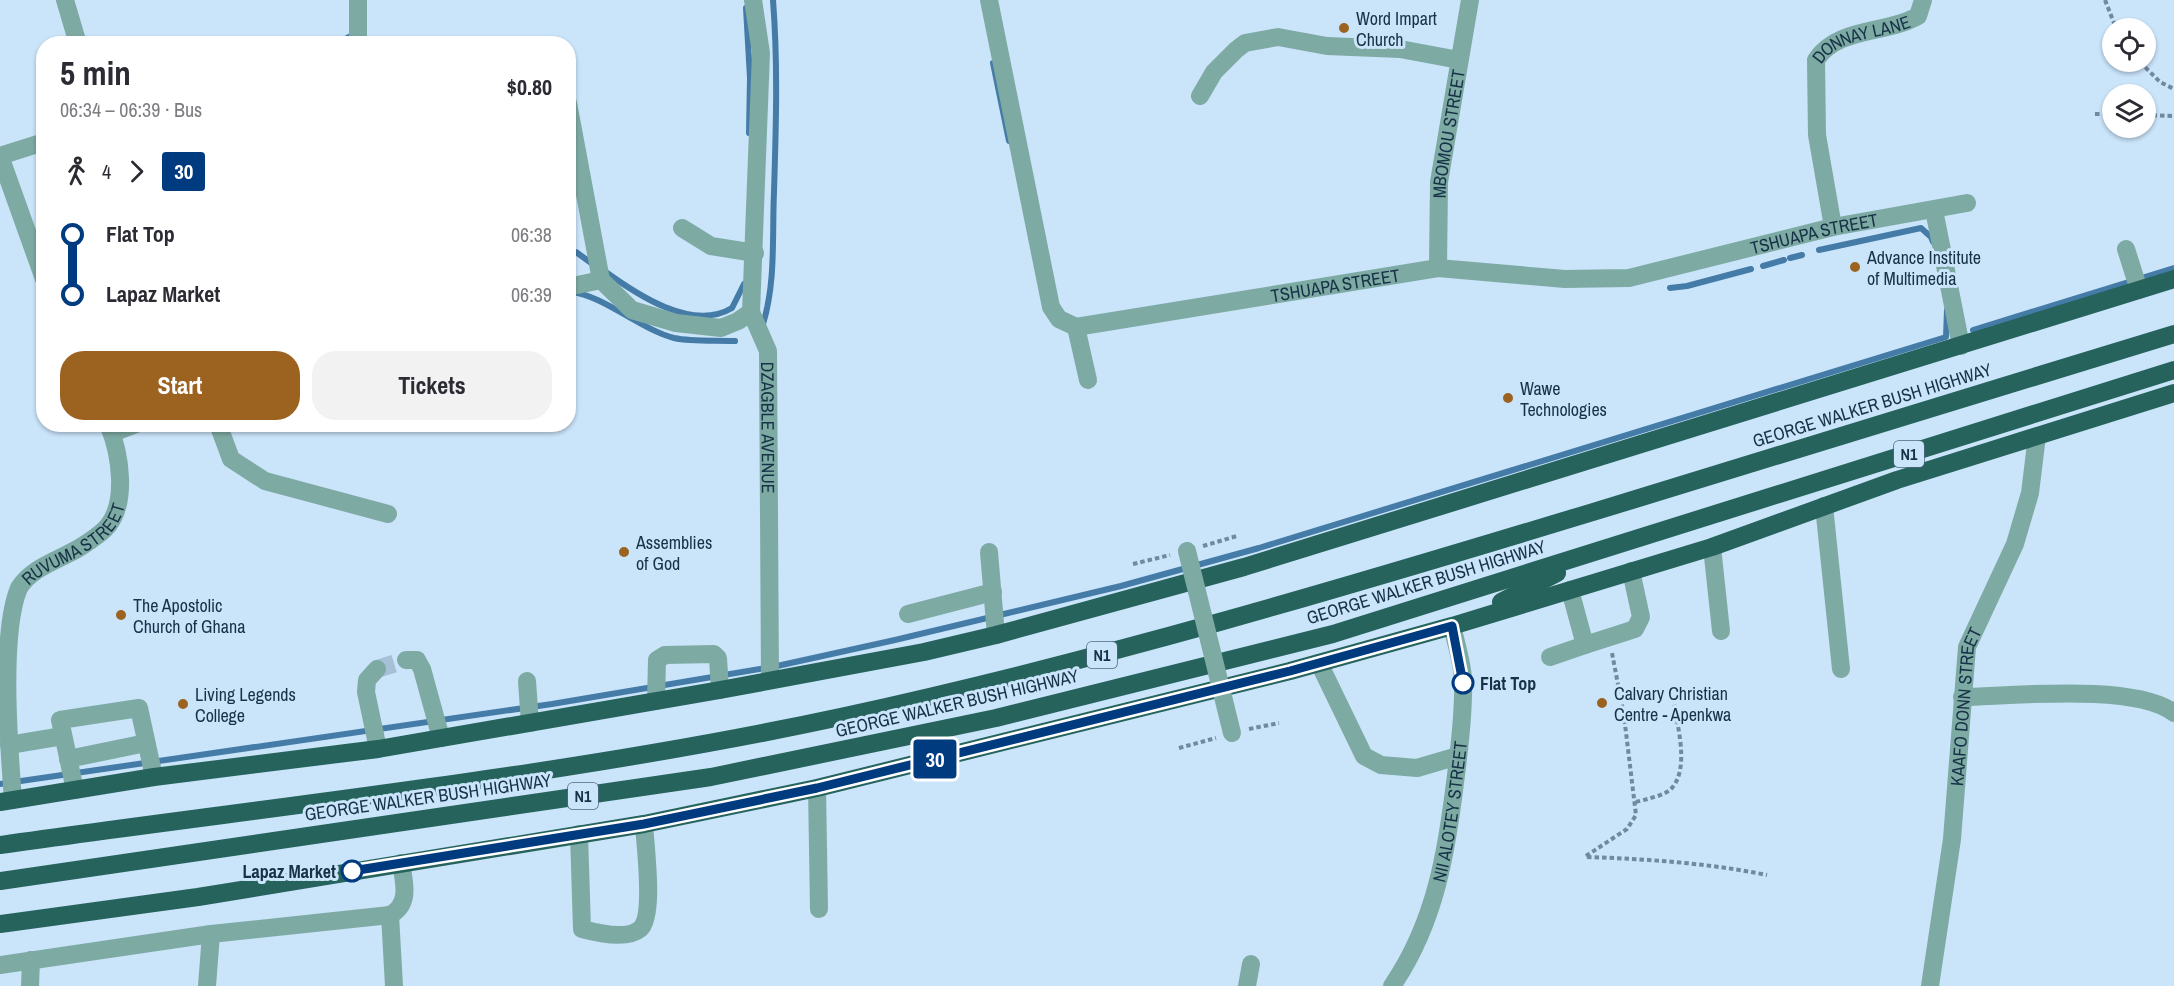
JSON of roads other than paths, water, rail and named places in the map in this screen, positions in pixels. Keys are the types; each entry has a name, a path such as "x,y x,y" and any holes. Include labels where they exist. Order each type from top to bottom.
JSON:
{"highway":[{"path":"7,801 154,777 378,749 720,690 924,652 996,635 1244,567 2174,279"},
{"name":"GEORGE WALKER BUSH HIGHWAY","path":"0,845 579,764 839,717 974,687 1152,642 1350,586 2174,334"},
{"name":"GEORGE WALKER BUSH HIGHWAY","path":"0,881 711,777 996,718 1333,634 2174,369"},
{"path":"0,924 198,897 644,824 817,788 1319,663 1452,626 1712,546 1897,480 2174,393"},
{"path":"1333,634 1452,626 1569,567 1644,537"}],"street":[{"path":"65,0 76,36"},
{"path":"355,36 358,0"},
{"name":"DZAGBLE AVENUE","path":"753,0 760,53 755,253 751,312 768,351 770,680"},
{"path":"989,0 1051,307 1059,319 1076,327 1088,380"},
{"name":"MBOMOU STREET","path":"1438,268 1439,182 1470,0"},
{"name":"DONNAY LANE","path":"1833,227 1817,135 1816,60 1831,45 1849,36 1904,24 1918,16 1923,0"},
{"path":"1200,96 1214,72 1245,43 1278,37 1327,46 1400,49 1460,60"},
{"path":"36,145 0,156 36,257"},
{"path":"576,147 601,280 632,310 676,323 721,328 738,321 751,312"},
{"name":"TSHUAPA STREET","path":"1076,327 1438,268 1565,279 1629,278 1833,227 1967,203"},
{"path":"1934,210 1961,346"},
{"path":"682,228 711,246 755,253"},
{"path":"2126,249 2139,290"},
{"path":"576,285 601,280"},
{"name":"RUVUMA STREET","path":"7,801 9,745 3,667 8,619 19,588 44,566 79,548 106,528 116,506 122,479 111,432"},
{"path":"221,432 231,459 265,482 388,514"},
{"name":"KAAFO DONN STREET","path":"1930,986 1952,839 1967,647 2015,544 2024,518 2030,494 2037,436"},
{"path":"1824,506 1841,669"},
{"path":"1712,546 1721,631"},
{"path":"1187,551 1232,733"},
{"path":"989,552 996,635"},
{"path":"1550,657 1635,629 1641,617 1631,572"},
{"path":"1570,590 1585,645"},
{"path":"908,614 993,592"},
{"name":"NII ALOTEY STREET","path":"1392,986 1423,931 1438,889 1458,756 1463,677 1452,626"},
{"path":"656,701 657,660 665,655 714,654 718,658 720,690"},
{"path":"406,660 417,660 423,669 441,738"},
{"path":"1319,663 1364,756 1381,765 1417,768 1458,756"},
{"path":"377,669 367,680 366,692 378,749"},
{"path":"527,681 530,723"},
{"path":"1962,697 2104,694 2138,698 2174,713"},
{"path":"75,790 60,720 139,708 154,777"},
{"path":"9,745 63,736"},
{"path":"68,759 146,743"},
{"path":"817,788 819,909"},
{"path":"579,834 582,928 594,933 631,934 642,928 648,912 644,824"},
{"path":"0,965 211,934 390,915 399,910 404,901 401,863"},
{"path":"390,915 394,986"},
{"path":"207,986 211,934"},
{"path":"30,986 31,960"},
{"path":"1247,986 1251,964"}],"waterway":[{"path":"763,324 770,292 773,259 776,96 773,0"},
{"path":"746,8 750,78 749,133"},
{"path":"350,36 354,34"},
{"path":"993,63 1009,141"},
{"path":"1819,250 1921,228 1933,242"},
{"path":"576,252 594,265"},
{"path":"1790,258 1802,255"},
{"path":"1763,266 1784,260"},
{"path":"1973,330 2174,268"},
{"path":"1670,288 1687,286 1751,269"},
{"path":"603,270 648,299 682,313 700,316 716,314 732,308 744,284"},
{"path":"576,293 597,300 648,328 674,338 735,341"},
{"path":"0,784 552,704 777,666 1121,586 1259,548 1946,337 1947,310"}],"tunnel":[{"path":"377,669 406,660"}],"place":[{"name":"Word Impart Church","path":"1344,28"},
{"name":"Advance Institute of Multimedia","path":"1855,267"},
{"name":"Wawe Technologies","path":"1508,398"},
{"name":"Assemblies of God","path":"624,552"},
{"name":"The Apostolic Church of Ghana","path":"121,615"},
{"name":"Flat Top","path":"1463,683"},
{"name":"Calvary Christian Centre - Apenkwa","path":"1602,703"},
{"name":"Living Legends College","path":"183,704"},
{"name":"Lapaz Market","path":"352,871"}]}
